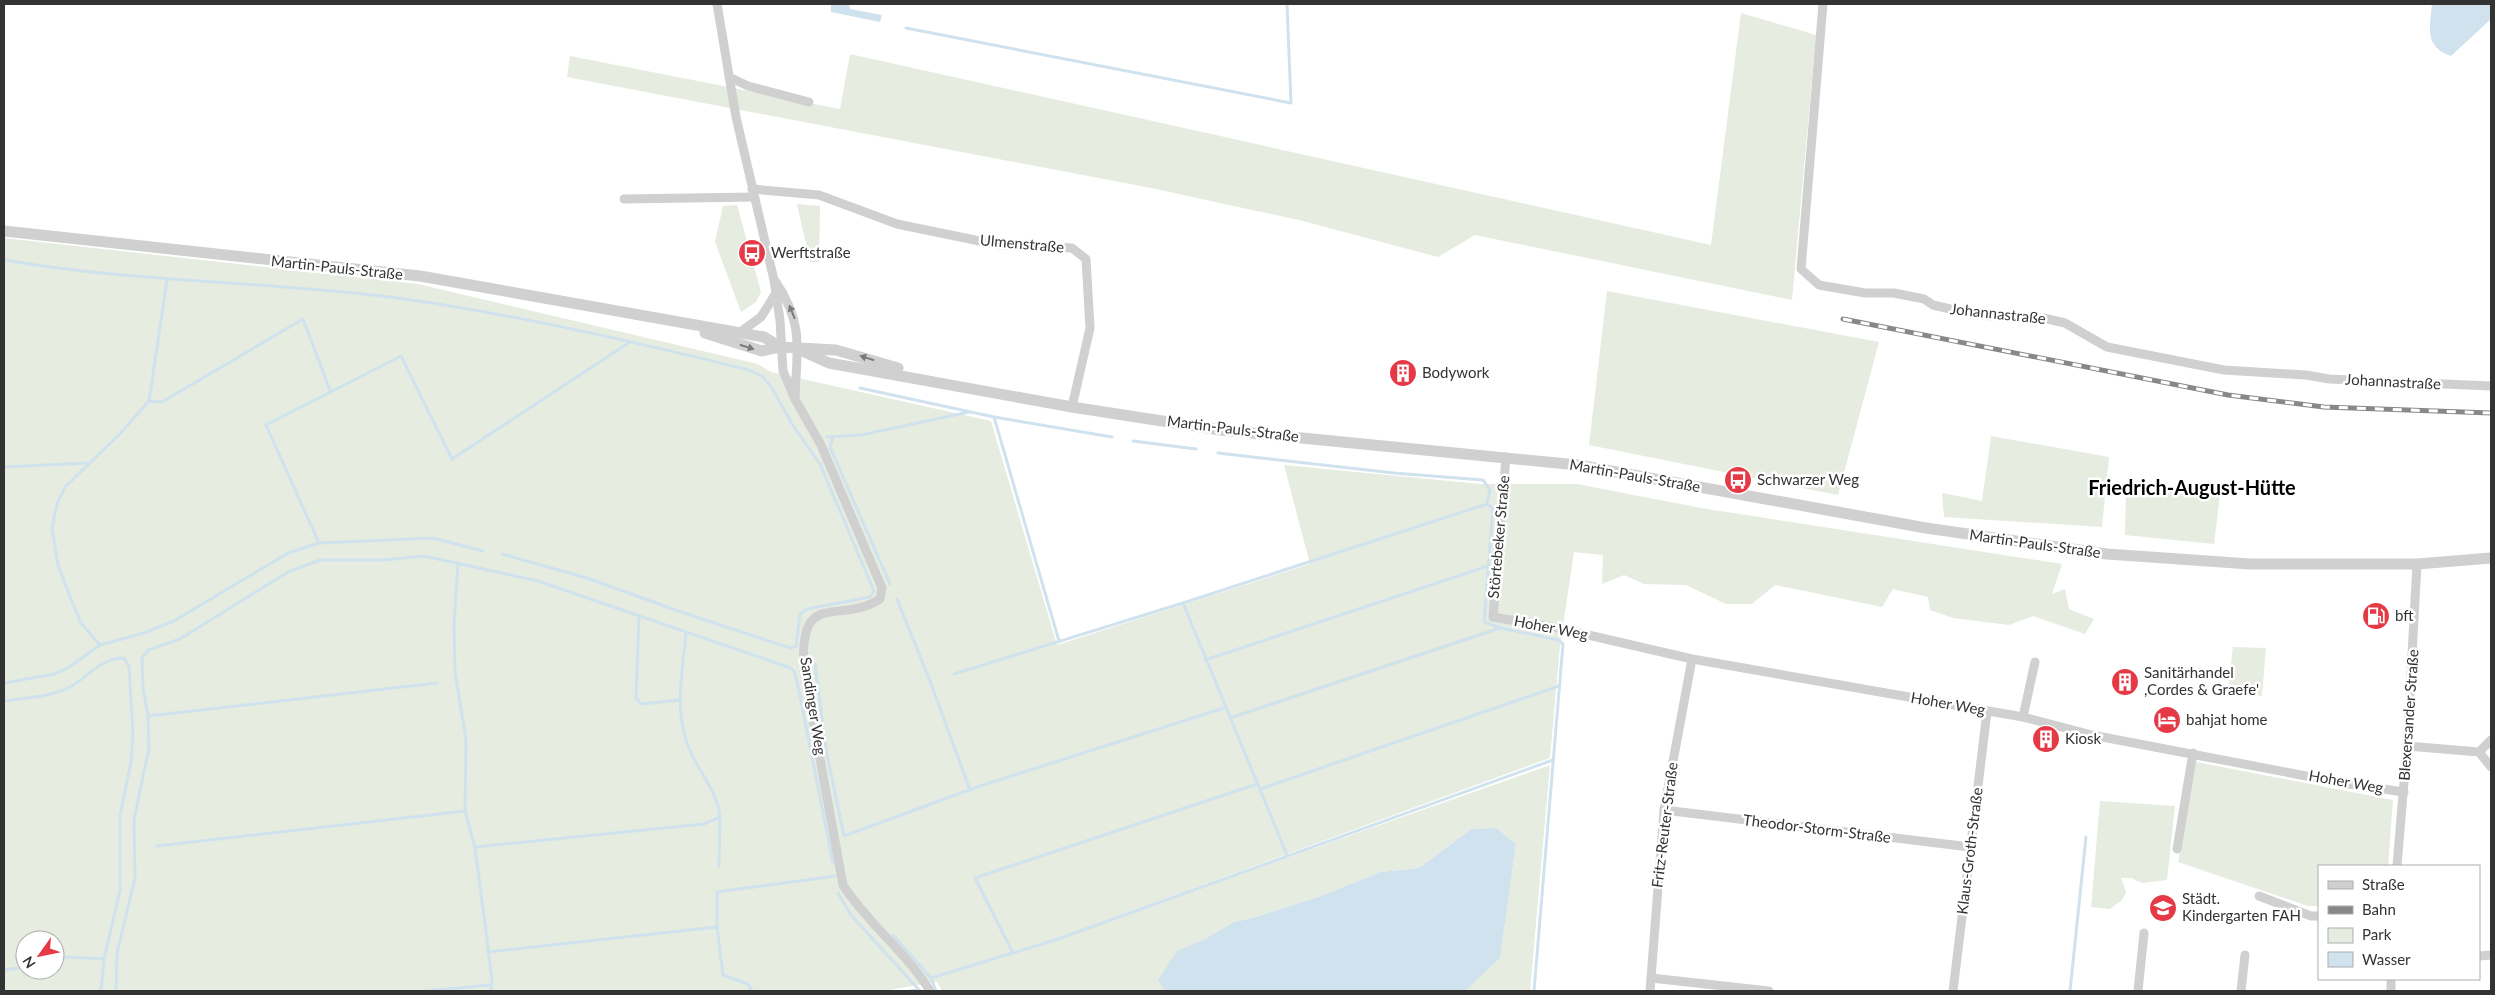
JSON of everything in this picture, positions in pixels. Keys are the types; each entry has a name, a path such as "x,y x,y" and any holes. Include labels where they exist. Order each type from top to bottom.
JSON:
{"street":[{"path":"718,4 753,193 774,280 780,347"},
{"name":"Johannastraße","path":"1823,4 1801,269 1819,285 1865,293 1894,293 1924,299 1933,305 1989,316 2043,318 2065,323 2107,347 2224,370 2329,379 2491,386"},
{"path":"730,77 748,86 809,102"},
{"name":"Ulmenstraße","path":"624,199 753,193 819,195 897,224 999,246 1072,248 1086,259 1090,328 1072,407"},
{"name":"Martin-Pauls-Straße","path":"4,232 420,276 764,337 780,347"},
{"path":"774,280 788,300 796,323 798,349 795,399"},
{"path":"739,333 762,317 776,293"},
{"name":"Martin-Pauls-Straße","path":"668,321 756,350 762,351 780,347 798,349 829,363 1072,407 1220,430 1578,465 1926,528 2107,554 2250,564 2417,564 2491,558"},
{"name":"Sandinger Weg","path":"780,347 783,370 795,399 821,445 882,588 880,599 871,604 823,612 814,618 809,625 804,651 804,671 843,886 856,906 914,969 930,991"},
{"name":"Störtebeker Straße","path":"1493,618 1506,458"},
{"name":"Blexersander Straße","path":"2397,865 2404,792 2417,564"},
{"name":"Hoher Weg","path":"1493,618 1558,628 1692,659 2023,718 2092,735 2348,784 2404,792"},
{"name":"Fritz-Reuter-Straße","path":"1650,991 1664,810 1692,659"},
{"path":"2023,718 2035,662"},
{"name":"Klaus-Groth-Straße","path":"1953,991 1987,712"},
{"path":"2479,752 2491,740"},
{"path":"2407,746 2479,752 2491,767"},
{"path":"2177,849 2193,754"},
{"name":"Theodor-Storm-Straße","path":"1664,810 1970,847"},
{"path":"2259,896 2311,916 2318,916"},
{"path":"2138,991 2144,933"},
{"path":"2241,991 2245,955"},
{"path":"1651,978 1769,991"}],"green space":[{"path":"1741,13 1816,35 1792,300 1475,235 1438,257 1299,220 1151,188 567,77 570,56 840,109 850,54 1711,245"},
{"path":"797,204 820,206 819,262 810,262"},
{"path":"737,205 761,292 756,302 741,312 715,242 723,206"},
{"path":"4,238 418,284 758,364 771,372 991,421 1057,645 1310,564 1284,465 1480,484 1577,484 1701,508 2062,564 2052,594 2065,589 2069,609 2094,619 2085,634 2033,616 2009,625 1953,618 1930,610 1928,597 1893,589 1882,607 1775,585 1752,604 1726,604 1686,585 1644,584 1624,575 1602,584 1603,555 1574,552 1560,646 1550,758 1008,956 1550,765 1530,991 1465,991 1500,957 1516,844 1495,828 1471,829 1419,868 1380,872 1321,896 1256,917 1234,922 1177,952 1158,980 1164,991 942,991 937,982 883,991 4,991"},
{"path":"1607,291 1879,342 1838,495 1589,445"},
{"path":"1991,436 2109,457 2102,527 1944,517 1942,493 1982,501"},
{"path":"2126,487 2220,495 2214,544 2125,535"},
{"path":"2233,647 2266,648 2262,696 2228,691"},
{"path":"2196,762 2393,800 2388,865 2318,865 2318,906 2308,906 2178,862"},
{"path":"2100,801 2175,806 2167,880 2142,883 2131,878 2121,878 2126,892 2122,900 2110,909 2091,907"}],"water":[{"path":"831,4 849,4 850,9 882,15 880,22 831,12"},
{"path":"2432,4 2491,4 2491,19 2451,56 2442,52 2433,42 2430,28"},
{"path":"1496,828 1516,844 1500,958 1465,991 1164,991 1158,980 1177,951 1203,940 1234,922 1256,917 1321,896 1380,872 1419,868 1471,829"}],"waterway":[{"path":"906,28 1291,103 1287,4"},
{"path":"4,260 100,273 389,297 480,311 570,329 749,370 762,376 772,388 792,424 820,464 874,591 870,597 807,609 800,614 796,646 790,648 587,578 502,554"},
{"path":"100,645 81,623 71,599 58,565 52,528 57,504 65,487 120,434 149,401 167,280"},
{"path":"149,401 162,402 303,319 331,393"},
{"path":"319,543 266,425 401,356 452,459 630,342"},
{"path":"860,388 994,417 1112,437"},
{"path":"827,437 861,435 969,412"},
{"path":"994,417 1059,641"},
{"path":"833,437 830,447 890,584"},
{"path":"1133,441 1196,449"},
{"path":"954,674 1183,603 1487,504 1490,490 1483,480 1394,473 1218,453"},
{"path":"4,467 88,463"},
{"path":"1487,504 1493,509 1484,622 1501,628 1558,640 1563,644 1534,991"},
{"path":"4,683 54,674 68,668 100,645 144,633 174,621 288,553 319,543 433,538 483,551"},
{"path":"116,991 117,953 135,878 134,820 149,748 142,658 148,650 180,639 288,572 320,560 384,560 424,556 538,581 791,668 795,673 799,691 833,863"},
{"path":"458,563 454,624 455,672 466,740 465,811 475,847 492,979 491,991"},
{"path":"1205,660 1488,566"},
{"path":"897,599 930,681 970,790"},
{"path":"1183,603 1287,855"},
{"path":"639,616 636,698 641,704 681,700"},
{"path":"1230,718 1500,628"},
{"path":"475,847 704,824 720,817 715,797 694,760 683,727 680,700 686,633"},
{"path":"4,701 55,693 77,683 102,664 116,659 124,658 129,666 133,736 131,762 120,816 120,890 104,959 101,991"},
{"path":"815,664 826,750 844,836 977,787 1224,708"},
{"path":"148,716 437,683"},
{"path":"1260,789 1559,686"},
{"path":"931,978 1055,940 1553,760"},
{"path":"1013,953 975,878 1257,784"},
{"path":"157,846 465,811"},
{"path":"719,866 720,817"},
{"path":"2070,991 2086,837"},
{"path":"752,991 748,984 723,975 717,927 717,892 835,876"},
{"path":"838,893 851,915 920,991"},
{"path":"488,952 717,927"},
{"path":"893,935 931,978 936,991"},
{"path":"65,958 104,959"},
{"path":"4,970 15,968"},
{"path":"427,991 490,985"},
{"path":"910,991 919,990"}],"railway":[{"path":"1843,319 2228,395 2324,407 2491,413"}],"place":[{"name":"Werftstraße","path":"752,253"},
{"name":"Bodywork","path":"1403,373"},
{"name":"Schwarzer Weg","path":"1738,480"},
{"name":"bft","path":"2376,616"},
{"name":"Sanitärhandel ,Cordes & Graefe'","path":"2125,682"},
{"name":"bahjat home","path":"2167,720"},
{"name":"Kiosk","path":"2046,739"},
{"name":"Städt. Kindergarten FAH","path":"2163,908"}],"district":[{"name":"Friedrich-August-Hütte","path":"2192,488"}]}
